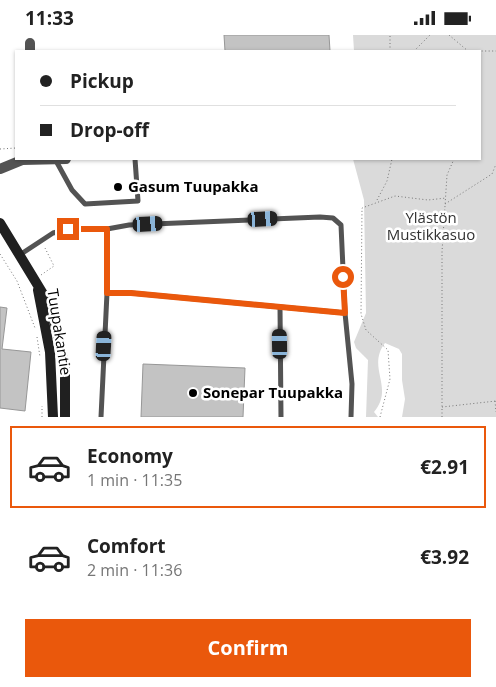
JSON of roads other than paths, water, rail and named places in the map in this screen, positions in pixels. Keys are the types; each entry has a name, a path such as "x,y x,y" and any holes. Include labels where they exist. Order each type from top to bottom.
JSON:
{"main road":[{"name":"Tuupakantie","path":"0,223 21,254 51,307 65,367 65,417"},
{"name":"Tuupakantie","path":"35,280 50,352 53,417"}],"street":[{"path":"0,169 22,160"}],"lane":[{"path":"56,160 72,190 85,204 138,201 135,160"},
{"path":"21,254 52,233 68,229 107,229 129,225 333,218 341,225 345,313 352,384 351,417"},
{"path":"101,417 107,293 107,229"},
{"path":"107,293 131,293 345,313"},
{"path":"280,307 281,417"}],"place":[{"name":"Gasum Tuupakka","path":"118,187"},
{"name":"Sonepar Tuupakka","path":"193,393"}],"park label":[{"name":"Ylästön Mustikkasuo","path":"431,226"}]}
